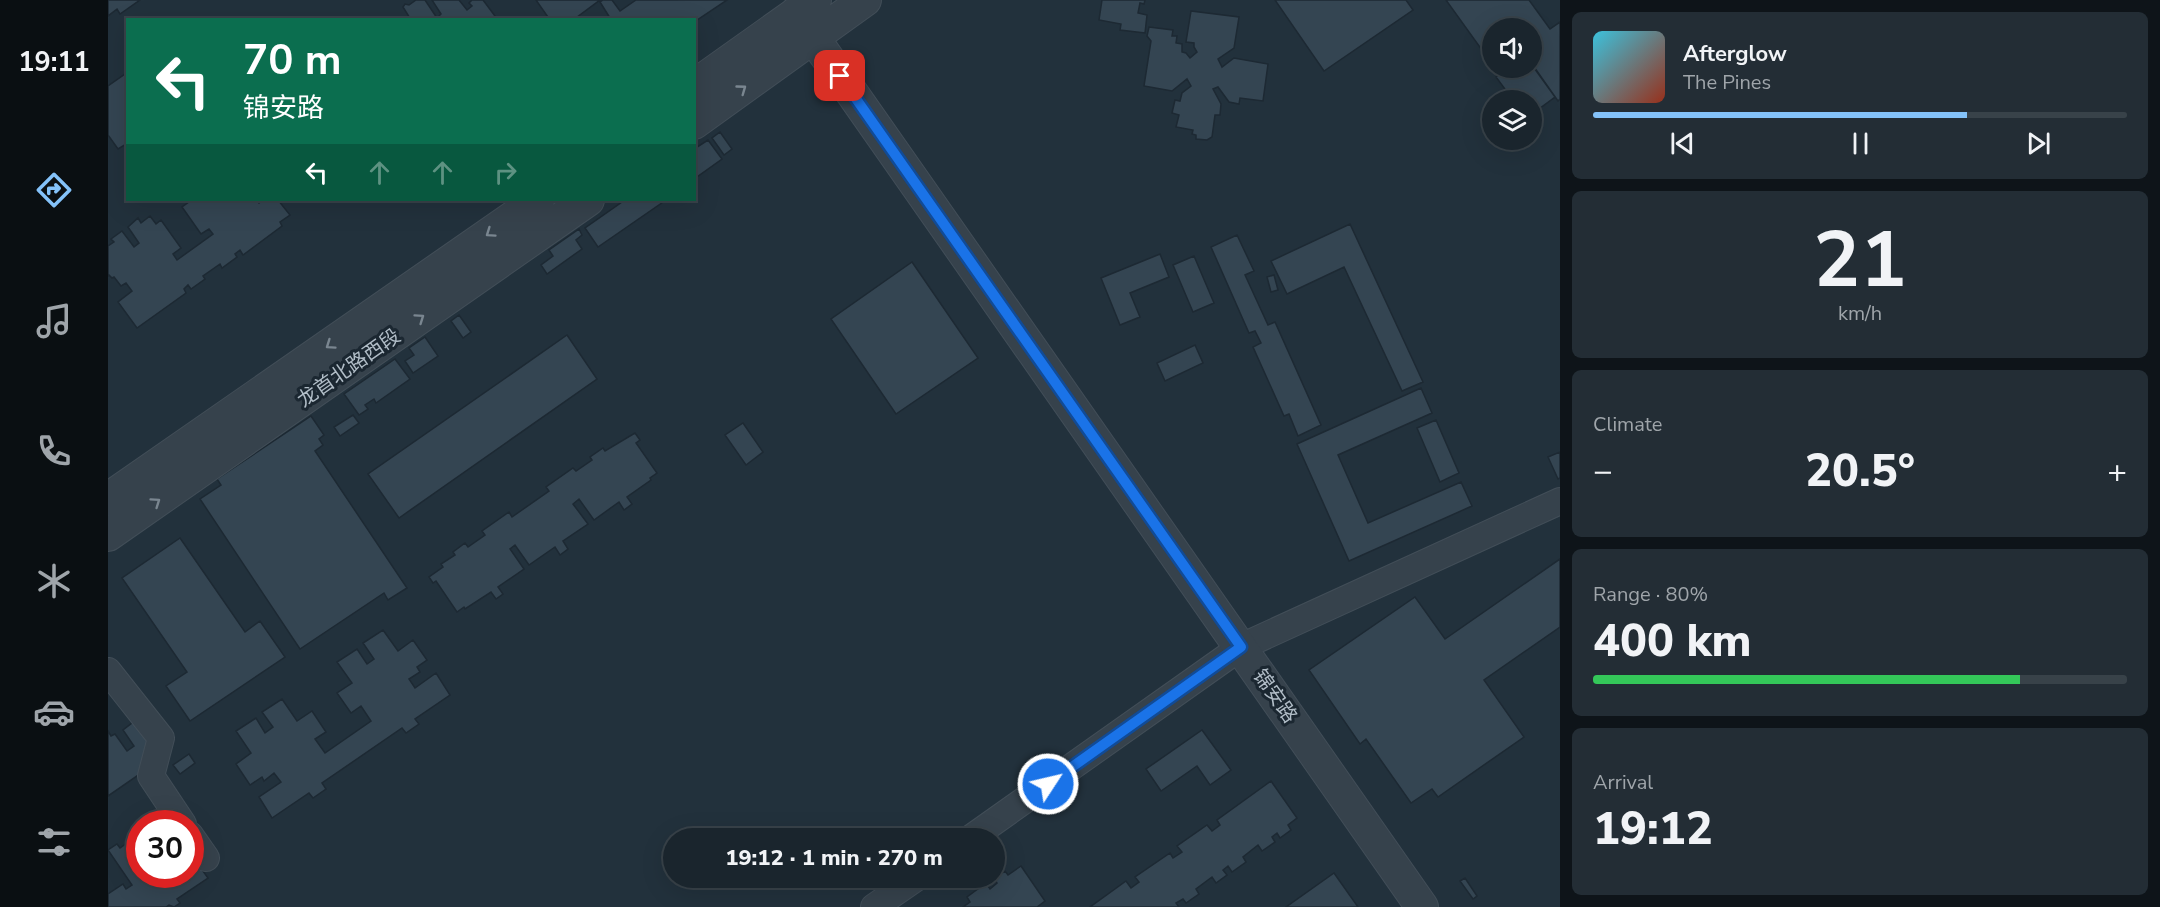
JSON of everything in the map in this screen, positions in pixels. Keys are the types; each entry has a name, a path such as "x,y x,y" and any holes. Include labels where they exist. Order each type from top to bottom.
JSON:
{"street":[{"path":"696,85 808,17 865,0"},
{"path":"696,121 808,17"},
{"name":"锦安路","path":"808,17 1422,907"},
{"name":"龙首北路西段","path":"108,499 537,201"},
{"name":"龙首北路西段","path":"108,535 587,201"},
{"path":"985,828 1241,647 1560,501"},
{"path":"108,670 161,738 151,776 174,810"},
{"path":"874,907 902,888"}],"building":[{"path":"108,0 140,0 120,14 117,9 108,16"},
{"path":"416,0 425,0 437,18 410,18 403,7 405,4 409,5"},
{"path":"432,0 459,0 467,10 472,6 469,3 472,0 483,0 496,18 437,18 441,14"},
{"path":"536,0 600,0 576,18 549,18"},
{"path":"612,0 620,11 636,0 727,0 696,21 696,18 610,18 600,2"},
{"path":"1102,0 1145,0 1144,4 1140,3 1138,13 1147,15 1145,33 1120,30 1121,24 1099,20"},
{"path":"1275,0 1406,0 1413,10 1324,71"},
{"path":"1446,0 1529,0 1550,29 1560,22 1560,99 1558,101 1542,78 1542,18 1482,18 1482,50"},
{"path":"1191,11 1239,17 1234,48 1218,59 1222,67 1234,58 1268,64 1263,101 1240,98 1239,104 1229,102 1218,87 1213,89 1221,104 1220,115 1215,115 1212,137 1207,140 1196,139 1196,135 1192,134 1193,130 1176,127 1179,115 1172,113 1175,100 1180,101 1182,93 1191,86 1187,79 1172,91 1144,86 1151,41 1147,36 1149,27 1173,30 1172,36 1177,36 1176,43 1182,44 1182,52 1190,58 1197,52 1194,43 1186,42"},
{"path":"126,73 126,144 118,149 108,135 108,86"},
{"path":"1497,78 1541,78 1555,97 1542,107 1542,90 1506,90"},
{"path":"720,132 732,149 724,155 712,138"},
{"path":"708,140 722,159 696,178 696,148"},
{"path":"279,201 290,215 280,222 282,226 243,255 240,250 235,254 237,257 222,268 220,264 203,276 205,279 191,289 188,285 184,289 186,293 137,328 118,302 132,291 126,283 121,286 114,277 108,276 108,246 114,242 111,239 122,231 134,247 139,243 128,227 138,218 141,223 150,216 156,224 161,220 181,248 173,254 177,260 213,234 209,229 201,234 182,207 189,202"},
{"path":"624,201 665,201 598,247 585,228"},
{"path":"1350,224 1423,382 1402,391 1344,267 1287,294 1271,261"},
{"path":"579,229 582,235 576,240 582,249 547,274 541,265 553,256 549,250"},
{"path":"1237,235 1254,271 1245,275 1268,325 1275,322 1321,425 1298,436 1289,414 1284,416 1253,347 1261,343 1255,331 1249,333 1211,247"},
{"path":"1160,254 1169,277 1130,293 1140,317 1120,325 1101,278"},
{"path":"1194,256 1214,303 1193,312 1173,265"},
{"path":"912,262 978,358 896,414 831,319"},
{"path":"1274,275 1278,290 1271,292 1267,277"},
{"path":"459,315 471,332 463,338 451,321"},
{"path":"567,335 597,379 399,518 368,474"},
{"path":"425,337 438,356 413,373 405,361 414,355 409,348"},
{"path":"1195,345 1203,363 1165,381 1157,363"},
{"path":"395,359 410,379 376,403 374,399 365,405 368,409 359,415 344,394"},
{"path":"1421,388 1432,413 1338,455 1368,523 1461,482 1472,506 1349,561 1297,444"},
{"path":"353,415 359,423 340,436 334,427"},
{"path":"311,416 324,435 319,439 323,445 315,451 407,588 388,600 384,593 300,649 200,499 221,485 217,479"},
{"path":"1436,420 1459,473 1440,482 1417,428"},
{"path":"743,423 763,452 746,465 725,435"},
{"path":"635,433 640,440 636,443 657,473 627,497 632,504 624,510 619,502 594,520 579,499 573,504 588,524 563,541 568,549 560,555 555,547 529,565 515,545 510,549 524,569 498,587 503,594 496,599 491,592 457,612 436,581 433,583 429,577 443,567 441,564 455,555 453,552 465,543 468,547 485,535 482,531 509,512 512,517 549,491 546,487 573,468 576,471 592,460 590,457 603,448 605,451"},
{"path":"1560,452 1560,478 1558,479 1548,457"},
{"path":"180,538 245,632 260,621 285,657 190,721 166,686 187,672 122,578"},
{"path":"1560,559 1560,627 1484,680 1524,737 1438,797 1432,789 1411,803 1366,739 1360,744 1309,670 1415,597 1445,639"},
{"path":"383,630 398,651 413,640 427,660 417,667 420,672 409,679 415,688 436,673 450,695 415,719 419,724 406,733 402,728 322,783 326,789 313,798 309,793 272,818 259,797 281,782 274,773 264,781 262,777 250,785 236,764 251,753 236,731 256,718 265,733 273,727 262,712 282,699 297,721 312,711 326,732 315,739 325,753 371,721 361,706 351,713 337,693 352,683 337,662 357,649 367,664 374,659 363,643"},
{"path":"140,717 160,760 108,796 108,731 111,736 115,734 127,751 134,746 123,730"},
{"path":"1202,730 1231,770 1210,785 1197,766 1161,791 1146,769"},
{"path":"189,754 195,763 180,774 173,765"},
{"path":"1271,781 1297,818 1288,825 1291,830 1280,838 1277,833 1272,837 1275,842 1262,851 1258,845 1243,857 1246,862 1232,872 1228,866 1223,870 1227,875 1216,883 1212,877 1196,889 1199,894 1186,903 1183,899 1176,903 1179,907 1090,907 1126,881 1131,888 1139,882 1135,877 1170,853 1173,858 1182,852 1177,846 1207,825 1212,831 1220,825 1217,820"},
{"path":"117,844 120,848 126,844 126,876 108,850"},
{"path":"1021,866 1045,901 1037,907 963,907 970,902 967,897 979,888 1005,888 1005,871 1008,875"},
{"path":"1334,873 1358,907 1286,907"},
{"path":"1465,878 1477,896 1473,899 1460,881"},
{"path":"123,884 126,889 193,888 177,899 180,903 174,907 169,905 166,907 108,907 108,894"}],"route":[{"path":"840,76 1241,647 1048,784"}]}
